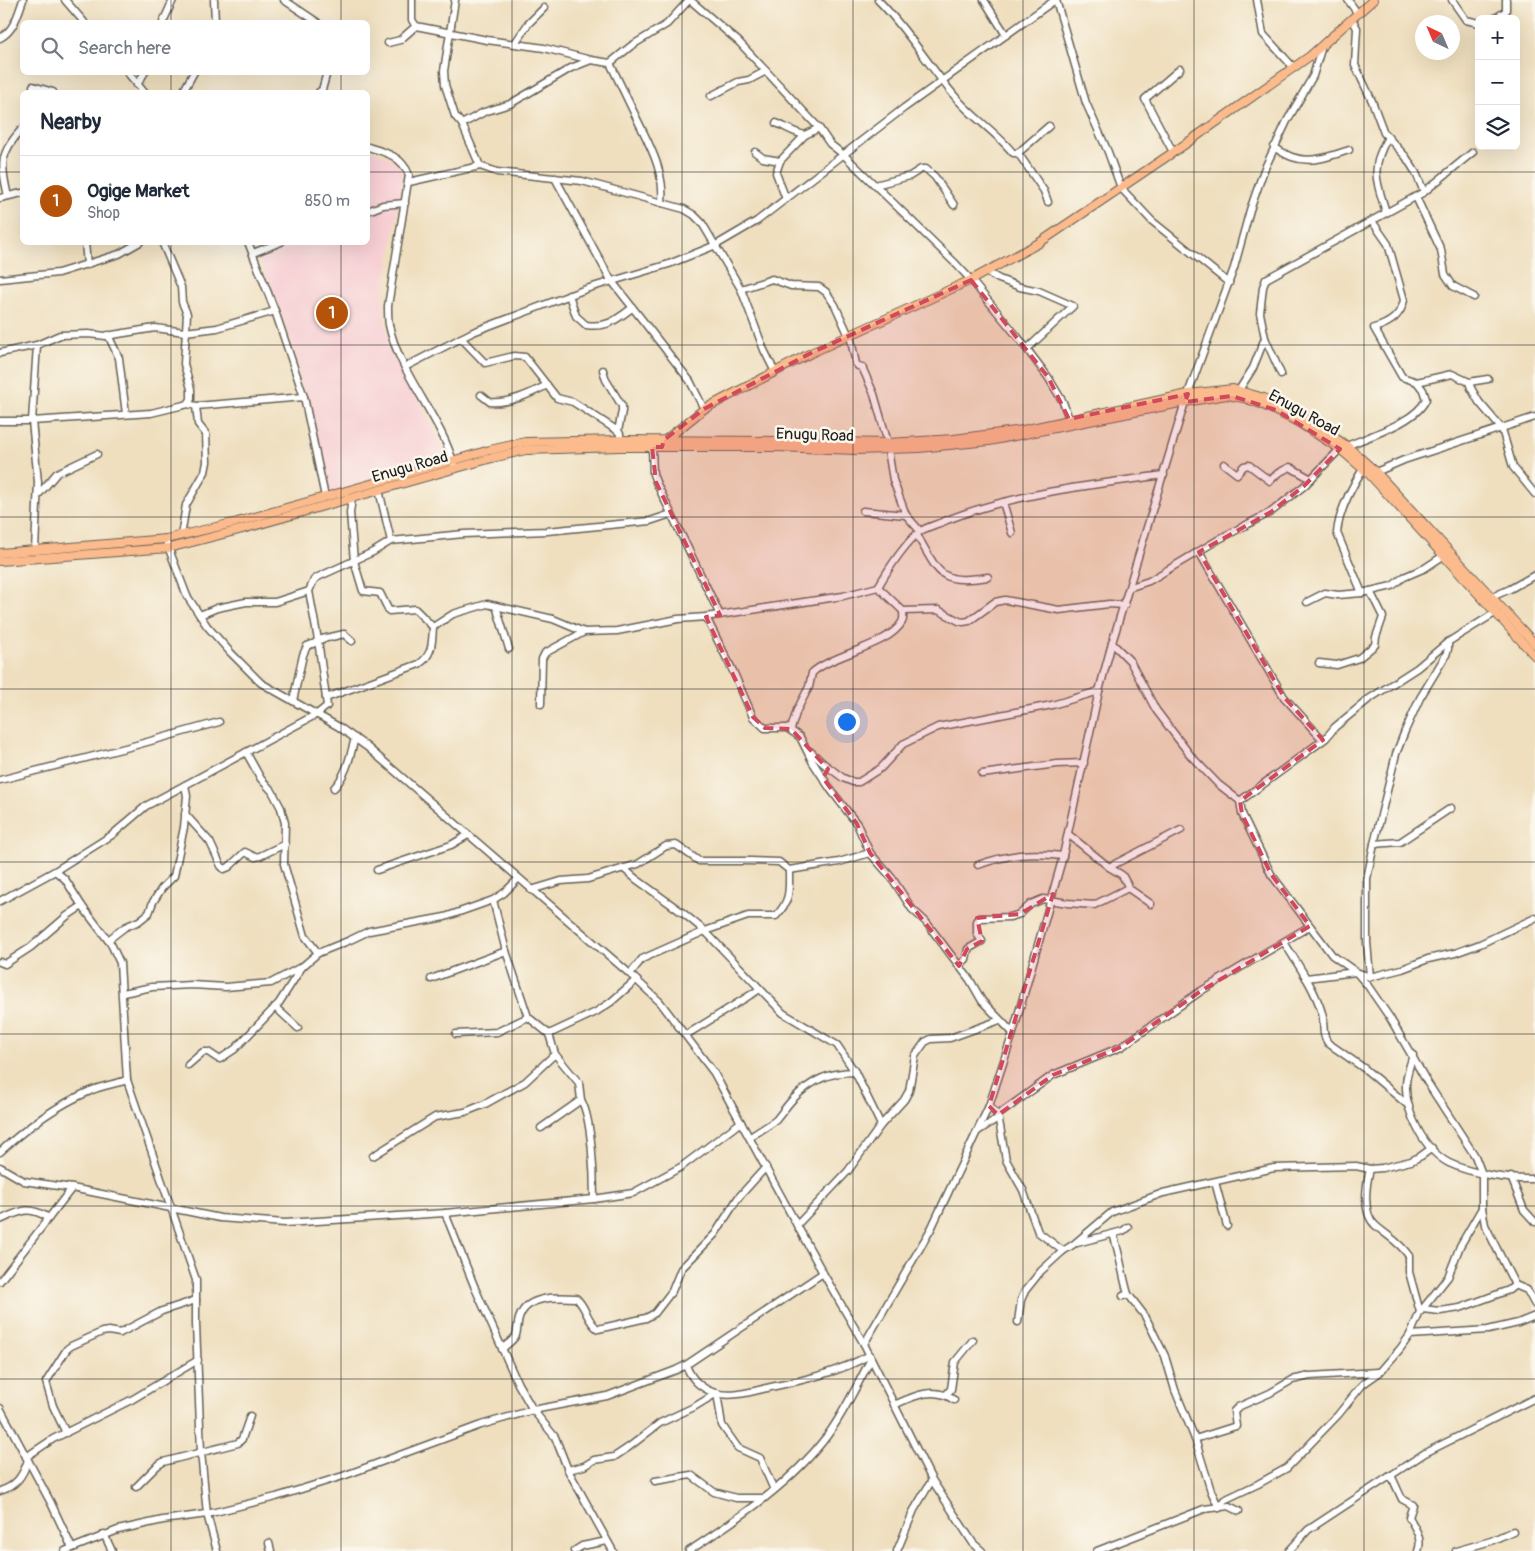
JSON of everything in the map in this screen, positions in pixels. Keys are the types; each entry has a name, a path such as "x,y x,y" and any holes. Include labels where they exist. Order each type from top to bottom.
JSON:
{"main road":[{"path":"0,553 166,539 181,536 454,464 526,442 620,440 663,444 704,409 850,336 971,280 1040,243 1294,68 1322,46 1373,0"},
{"path":"888,447 1023,430 1069,419 1187,398 1227,388 1239,390 1264,398 1299,415 1376,472 1535,644"},
{"name":"Enugu Road","path":"0,561 168,548 352,498 454,464 526,450 652,447 663,444 888,447 989,441 1187,398 1227,395 1261,404 1344,448 1535,656"}],"street":[{"path":"0,38 13,26 23,0"},
{"path":"65,0 82,20"},
{"path":"164,20 173,0"},
{"path":"214,0 214,20"},
{"path":"284,0 314,20"},
{"path":"412,0 412,20 416,26 487,40 544,48 610,63 631,46 667,24 690,0 740,42 819,128 830,144 844,154 971,280 1048,377 1063,402 1069,419"},
{"path":"454,0 444,71 445,85 455,116 462,124 480,166"},
{"path":"878,0 968,111 1001,138 1013,153 1018,153 1040,183 1048,202"},
{"path":"984,0 1006,35"},
{"path":"405,367 473,332 611,280 669,264 716,245 757,221 942,81 1055,0 1086,103 1108,152 1121,188 1152,220 1229,283"},
{"path":"1257,0 1263,34 1294,68"},
{"path":"1348,0 1357,28 1355,65 1372,101 1384,133 1406,157 1416,173 1424,192"},
{"path":"1452,0 1466,20 1475,22"},
{"path":"1500,15 1506,11 1506,0"},
{"path":"515,43 528,24 544,8"},
{"path":"388,43 400,40 416,26"},
{"path":"864,1344 932,1229 989,1106 1013,1033 1064,856 1099,691 1112,643 1187,398 1229,283 1264,170 1287,121 1313,76 1322,46"},
{"path":"462,124 484,112 510,104 571,68 591,60"},
{"path":"610,63 655,156 661,177 662,203"},
{"path":"1173,152 1145,99 1180,69"},
{"path":"711,96 738,82 749,80 766,71"},
{"path":"129,75 140,90"},
{"path":"137,85 143,75"},
{"path":"184,90 192,75"},
{"path":"322,90 326,75"},
{"path":"33,86 46,90"},
{"path":"776,124 784,126 794,133 805,135"},
{"path":"1018,153 1048,126"},
{"path":"786,199 776,173 780,161 805,135 819,128"},
{"path":"8,196 0,165 0,152 20,131"},
{"path":"794,133 797,142"},
{"path":"1386,212 1379,190 1376,162 1388,137"},
{"path":"370,148 395,157 410,174 388,306 389,325 405,367 437,426 454,464"},
{"path":"1274,148 1299,159 1320,159 1349,150"},
{"path":"755,152 763,158 780,161"},
{"path":"1281,374 1265,338 1260,313 1263,287 1266,279 1416,197 1473,152"},
{"path":"409,182 480,166 497,172 582,181 684,209 702,223 741,288 764,350 776,372"},
{"path":"875,185 910,176 921,169 926,169 935,177 954,205"},
{"path":"555,178 611,280 690,381 704,409"},
{"path":"0,198 20,193"},
{"path":"1416,197 1441,250 1445,274 1453,286 1474,297"},
{"path":"370,210 383,205 406,203"},
{"path":"1372,221 1388,244 1404,300 1399,316 1383,326 1374,328 1402,377 1417,382 1452,374 1469,382 1488,379"},
{"path":"85,245 87,265"},
{"path":"0,279 58,273 119,254 135,245"},
{"path":"163,245 181,287 182,302 187,314 184,364 191,389 191,399 188,404"},
{"path":"249,245 275,311 304,397 324,497"},
{"path":"253,253 273,245"},
{"path":"986,272 1006,282 1039,291 1072,306 1027,349"},
{"path":"741,288 772,279 791,286 819,287 826,292 850,336 856,364 862,366 874,394 888,447 893,480 906,515 919,533 936,567 943,575 964,580 988,577"},
{"path":"570,295 576,316 586,325 604,326 613,322 632,308"},
{"path":"0,353 37,345 60,335 108,335 155,328 185,332 217,328 275,311"},
{"path":"108,335 119,358 126,414"},
{"path":"462,338 485,362 514,356 525,357 557,398 573,402 618,431"},
{"path":"1239,390 1253,368 1265,338"},
{"path":"35,550 38,482 32,421 37,345"},
{"path":"604,370 606,380 622,406 618,431 620,440"},
{"path":"1130,587 1149,582 1221,538 1270,512 1311,479 1344,448 1408,418 1420,408 1426,399 1423,390 1417,382"},
{"path":"1469,382 1479,402 1502,429 1513,467 1535,494"},
{"path":"481,395 490,402 497,402 526,396 547,385"},
{"path":"0,421 32,421 151,413 188,404 196,406 304,397"},
{"path":"181,536 186,505 205,472 207,462 206,434 198,424 196,406"},
{"path":"1376,472 1404,460 1535,417"},
{"path":"652,447 653,474 656,482 720,614"},
{"path":"38,495 57,473 97,454"},
{"path":"1224,464 1236,474 1244,466 1249,465 1270,481 1278,473 1290,467 1311,479"},
{"path":"1362,593 1336,533 1338,522 1352,486 1363,469"},
{"path":"326,698 394,674 425,660 431,650 434,627 453,614 487,604 553,619 584,632 617,631 678,619 706,617 843,596 878,587 891,564 919,533 961,515 1003,502 1085,486 1164,474"},
{"path":"379,490 391,540"},
{"path":"352,498 350,513 354,561 364,592 380,594 390,611 415,610 434,627"},
{"path":"1003,502 1012,533"},
{"path":"863,511 906,515"},
{"path":"0,901 55,871 112,835 146,806 317,714 327,706 309,592 314,580 373,552 391,540 464,534 564,530 650,521 671,514"},
{"path":"166,539 187,596 207,626 261,683 317,714 368,747 660,1002 714,1073 864,1344 932,1480 973,1543 982,1551"},
{"path":"1199,552 1284,697 1323,740"},
{"path":"1307,602 1325,593 1338,595 1362,593 1392,586 1404,577 1424,568 1443,556"},
{"path":"1492,597 1535,575"},
{"path":"878,587 903,610 938,610 963,622 969,621 995,602 1005,600 1059,610 1124,604"},
{"path":"1319,663 1337,665 1359,658 1375,645 1383,618 1370,591"},
{"path":"200,615 218,608 246,602 274,602 309,592"},
{"path":"496,606 509,649"},
{"path":"792,729 797,710 809,687 812,673 823,664 867,646 892,632 902,622 903,610"},
{"path":"1240,801 1323,740 1369,699 1416,668 1448,642 1495,612"},
{"path":"706,617 733,671 745,702 756,721 765,728 792,729 800,736 823,778 857,824 870,853 892,878 912,909 926,922 982,1001 1013,1033"},
{"path":"541,704 542,659 545,653 584,632"},
{"path":"293,701 305,650 308,646 315,644 318,640 344,634 352,641"},
{"path":"1370,977 1367,942 1366,878 1396,754 1420,698 1446,655 1448,642"},
{"path":"1112,643 1130,661 1156,710 1191,756 1218,784 1240,801 1242,814 1271,874 1332,955 1356,972 1370,977 1402,969 1428,959 1480,944 1535,918"},
{"path":"807,748 831,771 853,782 859,782 881,768 903,744 938,727 1052,705 1099,691"},
{"path":"0,780 101,755 219,722"},
{"path":"334,788 341,780 346,769 355,738"},
{"path":"246,752 261,779 272,791 281,808 285,823 286,844 284,864 306,936 318,953"},
{"path":"815,765 822,763"},
{"path":"982,774 1057,764 1084,763"},
{"path":"823,778 825,773 831,771"},
{"path":"108,940 125,927 139,921 149,913 153,902 162,888 174,876 185,814 187,796 185,785"},
{"path":"1374,844 1400,842 1451,808"},
{"path":"185,814 210,842 224,869 229,867 245,852 255,857 286,844"},
{"path":"1108,867 1181,830"},
{"path":"1068,834 1108,867 1122,875 1128,888 1151,904"},
{"path":"377,870 451,844 468,835"},
{"path":"531,890 561,881 588,879 644,862 666,846 672,844 699,861 779,862 789,870 839,862 870,853"},
{"path":"978,865 1014,854 1064,856"},
{"path":"65,879 66,863"},
{"path":"623,868 705,931 783,1013 837,1045 855,1072 881,1125"},
{"path":"630,974 642,959 705,931 748,916 776,916 785,907 788,899 789,870"},
{"path":"55,871 65,879 82,906 108,940 120,963 127,1080 196,1280 201,1452 207,1514 217,1551"},
{"path":"123,993 152,987 192,984 226,987 271,984 303,966 318,953 369,931 445,917 493,900 504,893 518,879"},
{"path":"959,966 966,959 968,949 982,941 977,934 978,919 1010,917 1020,914 1031,904 1038,901 1051,900 1094,905 1128,888"},
{"path":"493,900 506,952 528,1017 550,1034 555,1054 579,1083 581,1100 585,1106 591,1146 594,1198"},
{"path":"0,962 5,964 31,947 66,916 82,906"},
{"path":"978,1130 1053,1075 1121,1047 1201,991 1310,926"},
{"path":"1284,942 1306,978 1322,1013 1324,1038 1409,1106"},
{"path":"431,979 506,952"},
{"path":"188,1065 203,1052 208,1052 220,1058 235,1049 275,1007 303,966"},
{"path":"1306,978 1356,972"},
{"path":"1356,972 1390,1018 1427,1082 1475,1156 1482,1174 1482,1208 1485,1225 1515,1285 1527,1290 1535,1305"},
{"path":"550,1034 596,1012 611,1002 636,980"},
{"path":"686,1035 760,989"},
{"path":"275,1007 298,1028"},
{"path":"456,1034 497,1032 528,1017"},
{"path":"797,1225 848,1171 881,1125 904,1100 909,1091 915,1056 924,1042 931,1039 950,1038 1000,1020"},
{"path":"374,1156 435,1117 465,1112 501,1095 524,1082 555,1054"},
{"path":"1413,1055 1406,1087 1409,1106 1414,1123 1432,1148 1448,1162 1482,1174 1535,1179"},
{"path":"750,1137 776,1120 793,1098 813,1082 827,1075 840,1072 855,1072"},
{"path":"0,1152 39,1119 66,1103 91,1091 127,1080"},
{"path":"541,1128 581,1100"},
{"path":"989,1106 998,1117 1006,1160 1023,1190 1038,1232 1063,1251"},
{"path":"0,1167 24,1181 72,1188 220,1218 285,1224 445,1212 633,1193 681,1167 742,1122"},
{"path":"1018,1322 1021,1300 1025,1291 1041,1271 1112,1212 1162,1193 1274,1168 1356,1166 1370,1169 1410,1161 1432,1148"},
{"path":"502,1349 516,1337 520,1314 533,1302 558,1297 576,1298 582,1304 592,1324 598,1329 646,1318 655,1313 672,1291 681,1269 715,1234 738,1198 766,1167"},
{"path":"1370,1169 1365,1188 1368,1217 1374,1225 1396,1240 1409,1256 1409,1272 1421,1311"},
{"path":"1511,1177 1524,1210 1535,1222"},
{"path":"1215,1182 1227,1226"},
{"path":"0,1281 72,1188"},
{"path":"1219,1508 1224,1500 1251,1488 1287,1468 1338,1416 1363,1384 1380,1372 1400,1349 1410,1335 1421,1311 1448,1277 1460,1246 1482,1208"},
{"path":"0,1220 20,1211 33,1210 49,1218"},
{"path":"445,1212 475,1288 518,1384 533,1410 555,1437 568,1470 613,1551"},
{"path":"1074,1244 1123,1231 1128,1227"},
{"path":"1113,1234 1119,1251 1126,1295 1145,1316 1165,1356 1175,1390 1195,1439 1211,1491 1219,1508"},
{"path":"65,1551 104,1534 163,1520 207,1514 276,1497 344,1476 481,1425 533,1410 607,1396 686,1365 823,1273"},
{"path":"1421,1311 1440,1312 1460,1308 1509,1290 1515,1285"},
{"path":"66,1433 50,1398 46,1382 67,1349 102,1332 120,1333 162,1311 196,1300"},
{"path":"1410,1335 1488,1330 1518,1323 1535,1316"},
{"path":"946,1395 950,1389 955,1362 973,1340"},
{"path":"686,1365 689,1375 702,1387 717,1393 735,1395 820,1376 870,1357"},
{"path":"689,1551 721,1530 790,1478 828,1435 870,1357"},
{"path":"0,1491 10,1488 17,1482 24,1472 27,1458 66,1433 133,1399 198,1360"},
{"path":"1195,1439 1236,1426 1234,1412 1238,1407 1270,1393 1292,1380 1310,1376 1380,1372"},
{"path":"894,1405 915,1396 938,1392 954,1400"},
{"path":"568,1470 584,1466 594,1460 614,1457 620,1454 660,1423 694,1407 717,1393"},
{"path":"717,1393 722,1425 738,1448 760,1458 774,1490"},
{"path":"1289,1551 1308,1530 1425,1453 1535,1398"},
{"path":"0,1408 51,1503 72,1548"},
{"path":"136,1487 163,1462 235,1444 240,1441 250,1416"},
{"path":"655,1481 691,1475 714,1492 736,1498 763,1498"},
{"path":"1391,1476 1402,1499 1412,1505 1409,1517 1419,1536 1420,1546 1418,1551"},
{"path":"897,1551 916,1504 932,1480"},
{"path":"1096,1551 1204,1509 1229,1506 1239,1511"},
{"path":"1456,1551 1491,1541 1513,1531"},
{"path":"104,1534 112,1551"},
{"path":"574,1551 582,1546 607,1541"},
{"path":"269,1543 271,1551"}],"highlighted area":[{"path":"971,280 1048,377 1069,419 1188,394 1185,402 1232,396 1276,410 1340,449 1304,486 1271,512 1199,552 1284,697 1323,740 1240,801 1242,814 1271,874 1310,926 1201,991 1121,1047 1053,1075 998,1115 989,1106 1053,894 1020,914 977,918 982,941 967,949 959,966 870,853 857,824 823,778 828,769 791,729 765,728 753,717 706,617 720,615 656,482 652,447 662,447 664,440 704,409 811,353"}],"shaded area":[{"path":"370,150 400,162 403,177 383,298 386,327 403,367 448,458 327,493 292,343 253,245 370,245"}],"place":[{"name":"Ogige Market","path":"332,313"}]}
